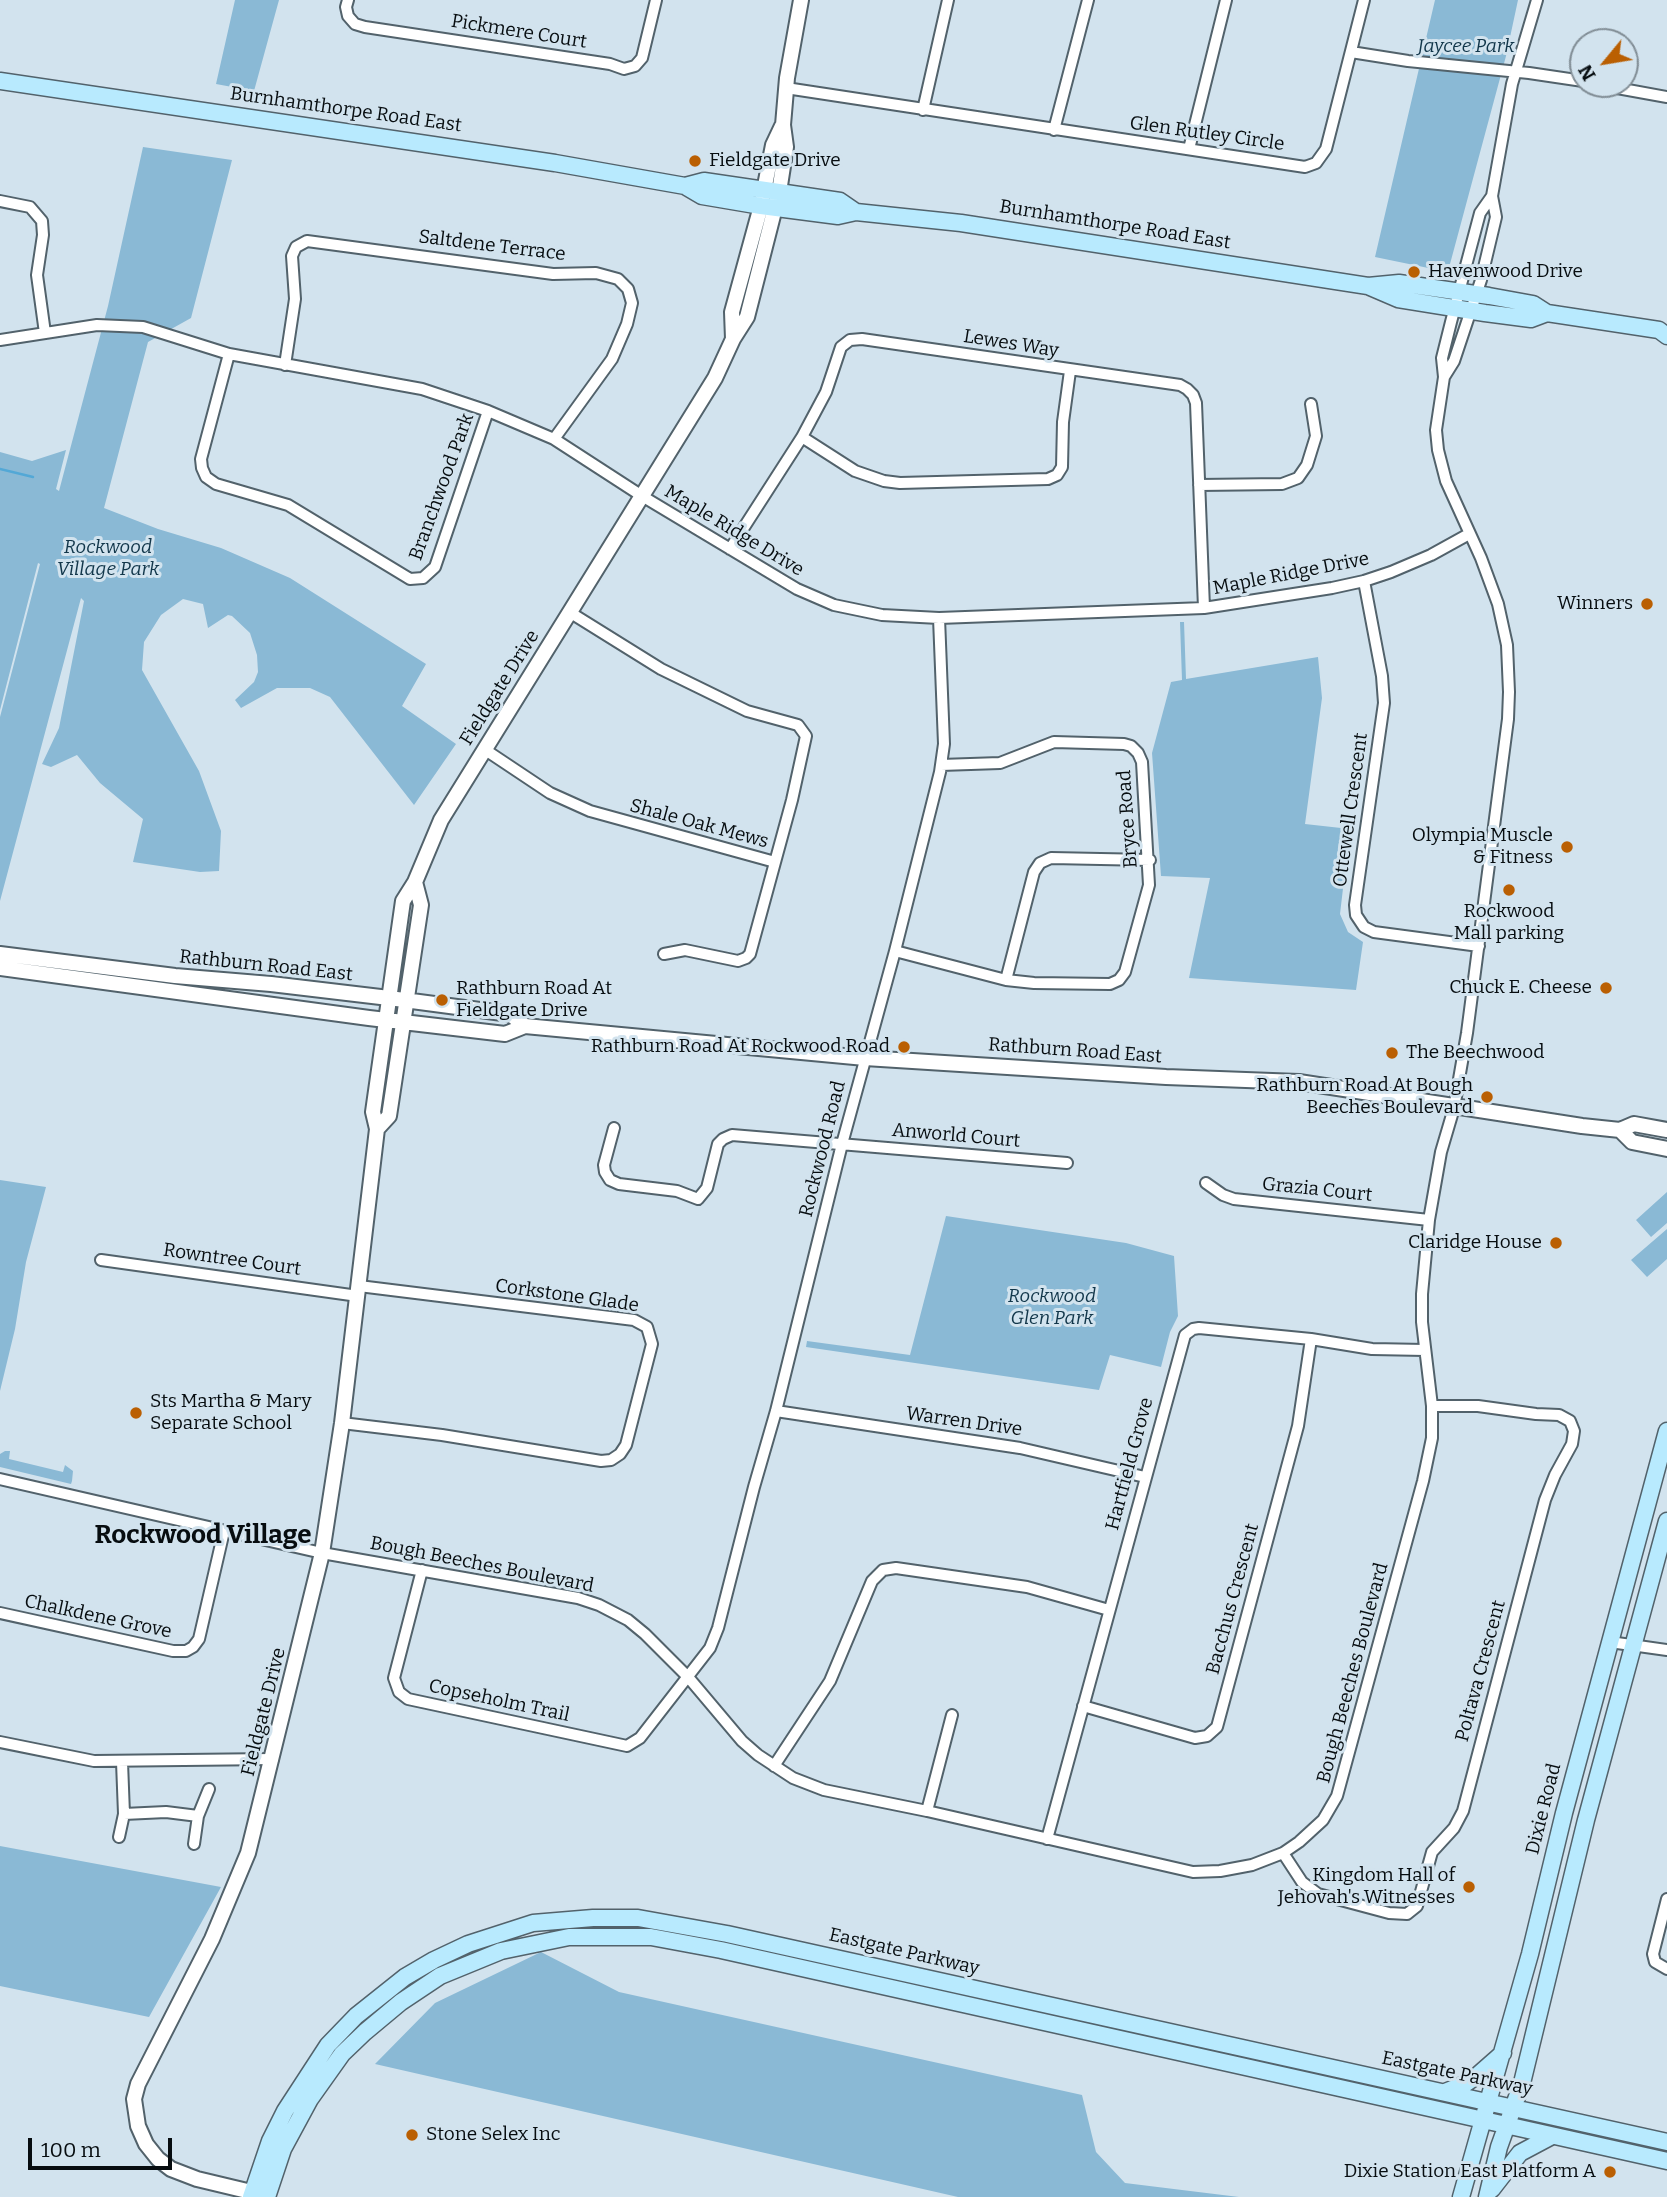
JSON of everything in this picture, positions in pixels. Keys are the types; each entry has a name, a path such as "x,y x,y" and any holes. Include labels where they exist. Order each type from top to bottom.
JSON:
{"main road":[{"name":"Burnhamthorpe Road East","path":"0,81 555,163 685,187 704,181 838,216 856,212 961,223 1368,286 1399,283 1465,301 1533,304 1547,313 1664,330"},
{"name":"Dixie Road","path":"1461,2197 1503,2052 1667,1433"},
{"path":"1491,2187 1499,2147 1514,2108 1536,2029 1587,1820 1667,1521"},
{"name":"Eastgate Parkway","path":"259,2196 270,2141 285,2111 328,2045 356,2016 405,1977 468,1944 533,1923 573,1919 638,1918 707,1930 1667,2142"},
{"name":"Eastgate Parkway","path":"259,2196 310,2099 325,2076 365,2032 401,2003 451,1971 501,1951 569,1937 651,1937 721,1950 1667,2161"},
{"path":"1444,2092 1472,2080 1503,2052"},
{"path":"1491,2187 1520,2153 1552,2136"}],"street":[{"name":"Pickmere Court","path":"348,0 348,16 355,24 365,27 610,64 624,69 635,66 642,58 656,0"},
{"name":"Fieldgate Drive","path":"259,2196 181,2174 158,2159 146,2144 138,2126 134,2099 138,2084 235,1889 248,1853 322,1553 342,1423 377,1129 373,1112 403,901 415,882 441,820 715,378 733,339 747,317 770,199 773,145 783,125 786,88 801,0"},
{"path":"923,110 948,0"},
{"path":"1054,130 1087,0"},
{"path":"1189,149 1226,0"},
{"name":"Glen Rutley Circle","path":"786,88 1305,167 1316,163 1326,149 1364,0"},
{"path":"1465,301 1496,217 1492,197 1516,71 1537,0"},
{"path":"1351,52 1569,79"},
{"path":"1639,92 1667,97"},
{"path":"1465,301 1480,213 1492,197"},
{"path":"0,201 30,207 43,223 37,275 45,333"},
{"name":"Saltdene Terrace","path":"285,365 295,299 292,256 296,247 307,241 553,274 596,273 618,279 628,289 632,303 627,324 612,359 554,439"},
{"name":"Bough Beeches Boulevard","path":"0,1479 322,1553 578,1598 599,1605 637,1627 688,1677 742,1741 774,1766 824,1790 1193,1872 1236,1869 1283,1853 1323,1820 1337,1796 1430,1455 1433,1430 1422,1294 1429,1220 1441,1152 1454,1108 1479,946 1508,719 1508,662 1498,604 1486,569 1446,481 1438,450 1438,415 1444,377 1442,358 1465,301"},
{"name":"Maple Ridge Drive","path":"0,340 97,325 143,327 229,354 422,389 488,411 554,439 642,496 797,589 834,605 882,615 939,618 1204,608 1332,588 1364,580 1421,559 1469,534"},
{"name":"Lewes Way","path":"730,549 802,437 826,392 841,347 855,339 1188,388 1196,403 1204,608"},
{"name":"Branchwood Park","path":"229,354 201,459 206,477 216,484 288,505 410,579 420,579 428,575 440,556 488,411"},
{"path":"802,437 855,471 884,481 1048,480 1057,475 1062,467 1063,422 1070,371"},
{"path":"1199,485 1282,484 1298,478 1307,466 1316,436 1311,404"},
{"name":"Ottewell Crescent","path":"1364,580 1382,676 1384,703 1356,913 1362,925 1374,932 1479,946"},
{"name":"Shale Oak Mews","path":"484,749 550,793 590,811 775,862 806,742 801,727 765,718 729,704 661,669 571,613"},
{"name":"Rockwood Road","path":"688,1677 710,1648 718,1628 941,765 944,744 939,618"},
{"name":"Bryce Road","path":"895,951 1006,980 1105,985 1119,980 1125,972 1150,885 1142,762 1138,753 1128,745 1054,742 1000,763 941,765"},
{"path":"1006,980 1034,872 1040,863 1051,858 1150,860"},
{"path":"664,954 680,950 736,961 746,958 752,951 775,862"},
{"name":"Fieldgate Drive","path":"377,1129 389,1115 421,905 415,882"},
{"name":"Rathburn Road East","path":"0,954 510,1014 525,1026"},
{"name":"Rathburn Road East","path":"0,968 505,1034 525,1026 865,1058 1166,1077 1299,1082 1454,1108 1620,1130 1634,1124 1667,1130"},
{"name":"Anworld Court","path":"614,1128 604,1165 610,1180 619,1184 677,1191 698,1199 707,1188 717,1147 727,1136 1067,1163"},
{"name":"Rathburn Road East","path":"1620,1130 1632,1142 1667,1149"},
{"name":"Grazia Court","path":"1206,1183 1234,1199 1429,1220"},
{"name":"Rowntree Court","path":"101,1260 358,1291"},
{"name":"Corkstone Glade","path":"342,1423 442,1435 601,1461 611,1460 620,1454 626,1445 652,1344 647,1327 634,1320 358,1291"},
{"name":"Hartfield Grove","path":"1047,1839 1182,1341 1187,1332 1199,1328 1311,1339 1372,1349 1425,1350"},
{"name":"Bacchus Crescent","path":"1083,1706 1195,1738 1207,1736 1217,1727 1298,1426 1311,1339"},
{"name":"Poltava Crescent","path":"1283,1853 1295,1874 1318,1894 1389,1913 1407,1914 1418,1906 1432,1852 1454,1828 1463,1811 1545,1500 1572,1444 1574,1431 1570,1421 1559,1415 1478,1406 1432,1406"},
{"name":"Warren Drive","path":"776,1411 1050,1453 1145,1477"},
{"name":"Chalkdene Grove","path":"0,1613 173,1651 188,1650 199,1639 224,1531"},
{"path":"774,1766 830,1681 874,1578 883,1570 893,1568 1027,1587 1109,1610"},
{"name":"Copseholm Trail","path":"422,1570 394,1678 397,1690 408,1699 627,1746 640,1738 688,1677"},
{"path":"1610,1642 1667,1650"},
{"path":"927,1811 952,1715"},
{"path":"0,1742 76,1759 122,1762 273,1759"},
{"path":"119,1836 124,1814 122,1762"},
{"path":"194,1844 198,1816 209,1789"},
{"path":"124,1814 166,1812 198,1816"},
{"path":"1667,1899 1653,1954 1655,1962 1667,1969"}],"green space":[{"path":"235,0 279,0 254,91 216,84"},
{"name":"Jaycee Park","path":"1435,0 1518,0 1506,56 1450,264 1438,270 1375,257"},
{"name":"Rockwood Village Park","path":"143,147 232,160 191,318 148,342 104,508 158,529 221,548 290,578 426,664 402,706 456,744 414,805 330,697 310,688 277,688 241,708 235,700 254,682 258,672 257,655 250,633 228,615 208,628 203,604 183,599 161,615 144,642 142,670 199,771 221,831 219,871 200,872 133,862 143,819 100,783 77,755 51,767 42,764 59,728 84,601 81,598 0,901 0,717 40,564 38,563 0,710 0,452 32,461 66,450 56,489 59,491 108,306"},
{"path":"1180,622 1184,622 1186,679 1318,657 1322,698 1305,824 1350,829 1340,914 1348,932 1363,942 1356,990 1189,978 1210,878 1161,876 1152,753 1171,682 1182,680"},
{"path":"0,1180 46,1187 26,1262 15,1329 0,1391"},
{"path":"1667,1192 1667,1223 1651,1237 1636,1220"},
{"name":"Rockwood Glen Park","path":"946,1216 1126,1243 1174,1256 1178,1316 1170,1332 1161,1367 1110,1355 1099,1390 806,1347 807,1341 910,1355"},
{"path":"1667,1229 1667,1259 1647,1277 1631,1260"},
{"path":"10,1451 9,1459 63,1472 65,1465 73,1471 71,1484 0,1467 0,1454"},
{"path":"0,1846 221,1887 149,2017 0,1986"},
{"path":"541,1952 619,1992 1082,2095 1096,2152 1125,2183 1239,2197 958,2197 375,2064 435,2003"}],"waterway":[{"path":"0,469 33,477"}],"place":[{"name":"Fieldgate Drive","path":"695,161"},
{"name":"Havenwood Drive","path":"1414,272"},
{"name":"Winners","path":"1647,604"},
{"name":"Olympia Muscle & Fitness","path":"1567,847"},
{"name":"Rockwood Mall parking","path":"1509,890"},
{"name":"Chuck E. Cheese","path":"1606,988"},
{"name":"Rathburn Road At Fieldgate Drive","path":"442,1000"},
{"name":"Rathburn Road At Rockwood Road","path":"904,1047"},
{"name":"The Beechwood","path":"1392,1053"},
{"name":"Rathburn Road At Bough Beeches Boulevard","path":"1487,1097"},
{"name":"Claridge House","path":"1556,1243"},
{"name":"Sts Martha & Mary Separate School","path":"136,1413"},
{"name":"Kingdom Hall of Jehovah's Witnesses","path":"1469,1887"},
{"name":"Stone Selex Inc","path":"412,2135"},
{"name":"Dixie Station East Platform A","path":"1610,2172"}],"district":[{"name":"Rockwood Village","path":"203,1536"}]}
